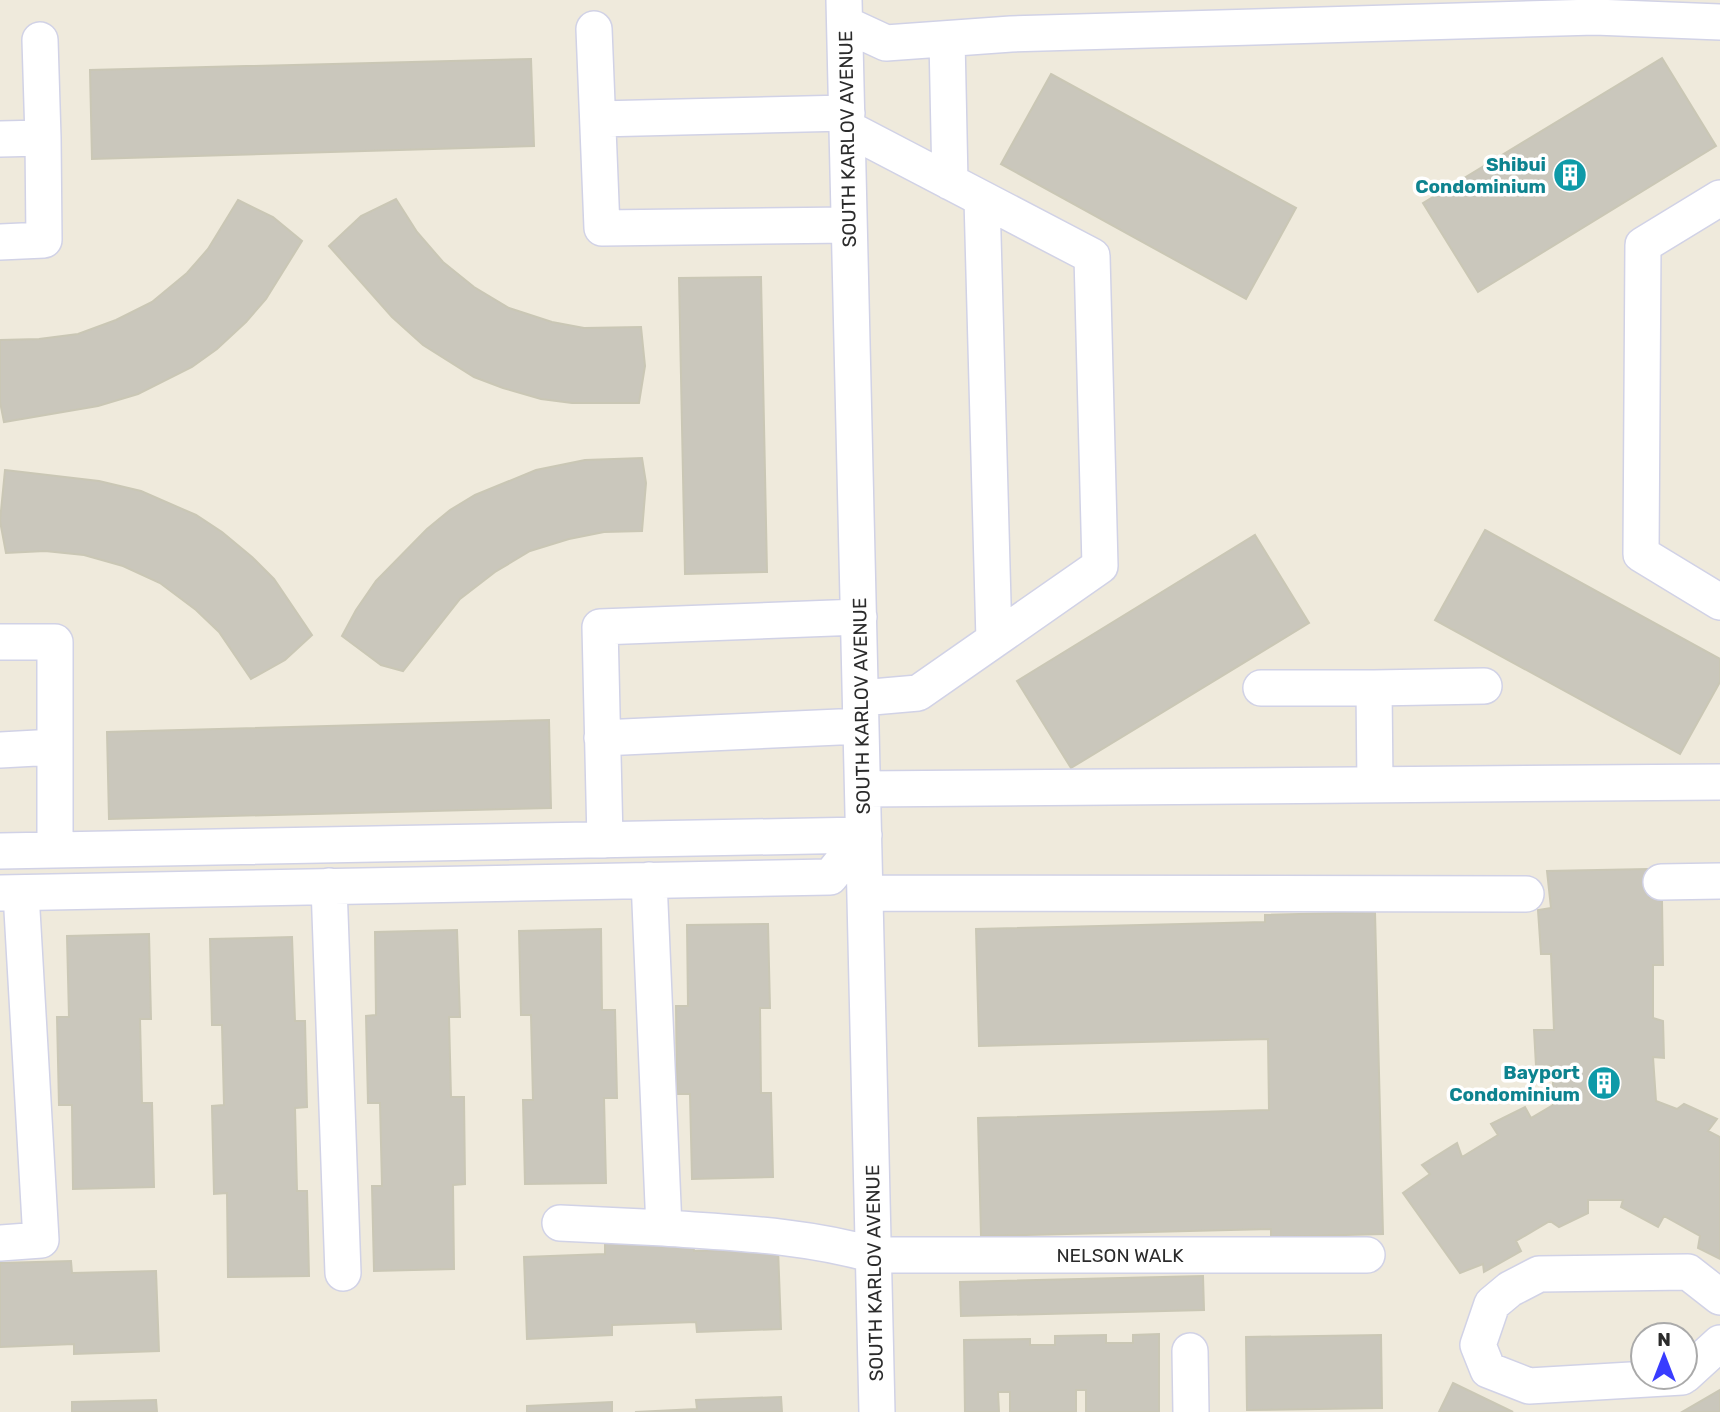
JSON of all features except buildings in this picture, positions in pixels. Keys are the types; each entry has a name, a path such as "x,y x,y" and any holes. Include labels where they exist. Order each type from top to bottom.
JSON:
{"street":[{"path":"844,12 886,43 1011,34 1595,17 1720,22"},
{"name":"SOUTH KARLOV AVENUE","path":"844,12 877,1412"},
{"path":"594,29 603,228 849,225"},
{"path":"947,39 950,182"},
{"path":"0,242 44,240 40,40"},
{"path":"598,119 847,120 950,182 1093,256 1100,566 918,693 861,712 603,738"},
{"path":"0,139 43,138"},
{"path":"1720,198 1643,245 1641,540 1641,554 1720,602"},
{"path":"982,199 995,640"},
{"path":"605,840 600,627 859,617"},
{"path":"0,642 55,642 55,850"},
{"path":"1261,688 1483,686"},
{"path":"1374,688 1375,785"},
{"path":"0,750 55,747"},
{"path":"863,789 1720,782"},
{"path":"0,851 864,835"},
{"path":"0,1243 41,1240 10,893 830,877 864,835"},
{"path":"649,880 664,1228"},
{"path":"1661,882 1720,881"},
{"path":"329,886 343,1273"},
{"path":"866,893 1526,894"},
{"name":"NELSON WALK","path":"560,1223 793,1237 835,1244 874,1255 1367,1255"},
{"path":"1629,1380 1529,1386 1488,1370 1478,1345 1492,1304 1510,1289 1539,1274 1688,1272 1720,1297"},
{"path":"1699,1362 1720,1343"},
{"path":"1190,1351 1191,1412"}],"place":[{"name":"Shibui Condominium","path":"1570,175"},
{"name":"Bayport Condominium","path":"1604,1083"}]}
